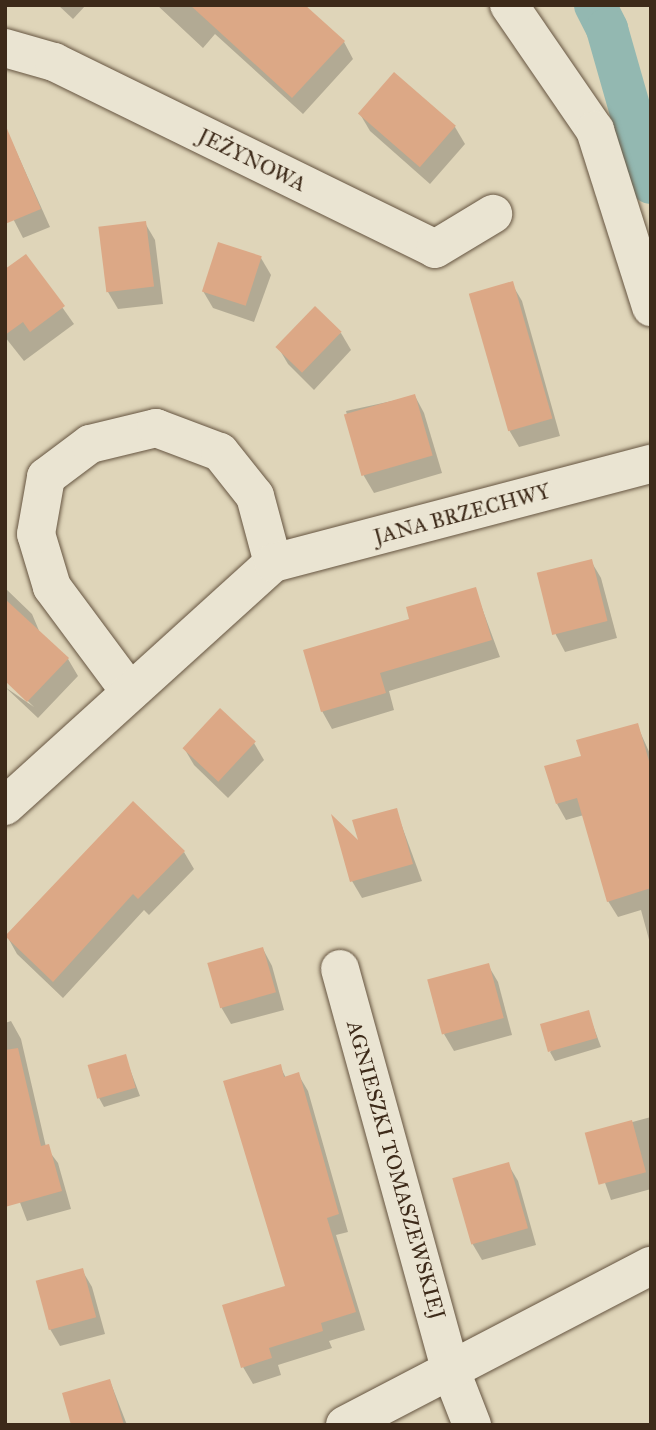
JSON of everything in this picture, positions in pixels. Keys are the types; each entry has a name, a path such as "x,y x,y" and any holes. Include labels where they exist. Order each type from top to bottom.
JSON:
{"street":[{"path":"509,5 594,130 651,307"},
{"name":"JEŻYNOWA","path":"5,48 54,62 435,249 494,214"},
{"path":"130,692 52,587 36,534 46,477 90,444 156,428 220,452 255,496 273,563"},
{"name":"JANA BRZECHWY","path":"5,806 273,563 651,464"},
{"name":"AGNIESZKI TOMASZEWSKIEJ","path":"340,969 451,1371 472,1425"},
{"path":"345,1425 651,1266"}],"building":[{"path":"190,5 305,5 345,41 292,98"},
{"path":"394,72 456,126 420,167 358,114"},
{"path":"5,124 41,209 5,224"},
{"path":"146,221 154,287 106,292 98,227"},
{"path":"218,242 262,256 246,306 202,291"},
{"path":"26,254 65,306 30,332 23,322 5,335 5,269"},
{"path":"513,281 552,418 508,431 469,294"},
{"path":"315,306 342,332 302,373 275,347"},
{"path":"415,394 433,456 362,476 344,414"},
{"path":"592,559 607,621 552,635 537,573"},
{"path":"476,587 492,640 380,673 386,693 321,712 303,650 409,619 406,607"},
{"path":"5,599 69,658 27,702 5,681"},
{"path":"220,708 256,741 218,782 182,748"},
{"path":"638,723 651,768 651,888 607,902 577,798 556,804 544,766 581,756 576,740"},
{"path":"133,801 185,851 138,899 133,894 53,982 5,936"},
{"path":"397,808 413,864 350,882 331,814 358,840 352,820"},
{"path":"263,947 276,992 220,1008 207,963"},
{"path":"489,963 504,1018 442,1035 427,980"},
{"path":"589,1010 597,1038 548,1052 540,1024"},
{"path":"18,1048 41,1146 49,1144 62,1191 5,1207 5,1050"},
{"path":"126,1054 136,1088 97,1099 88,1065"},
{"path":"281,1064 284,1077 299,1072 339,1214 327,1218 356,1312 321,1323 323,1331 269,1348 272,1358 241,1368 222,1305 285,1286 223,1081"},
{"path":"632,1120 646,1172 599,1185 585,1133"},
{"path":"509,1162 528,1228 471,1245 452,1178"},
{"path":"83,1268 96,1317 49,1330 36,1281"},
{"path":"110,1379 124,1425 71,1425 62,1393"}],"waterway":[{"path":"595,5 607,29 651,183"}]}
